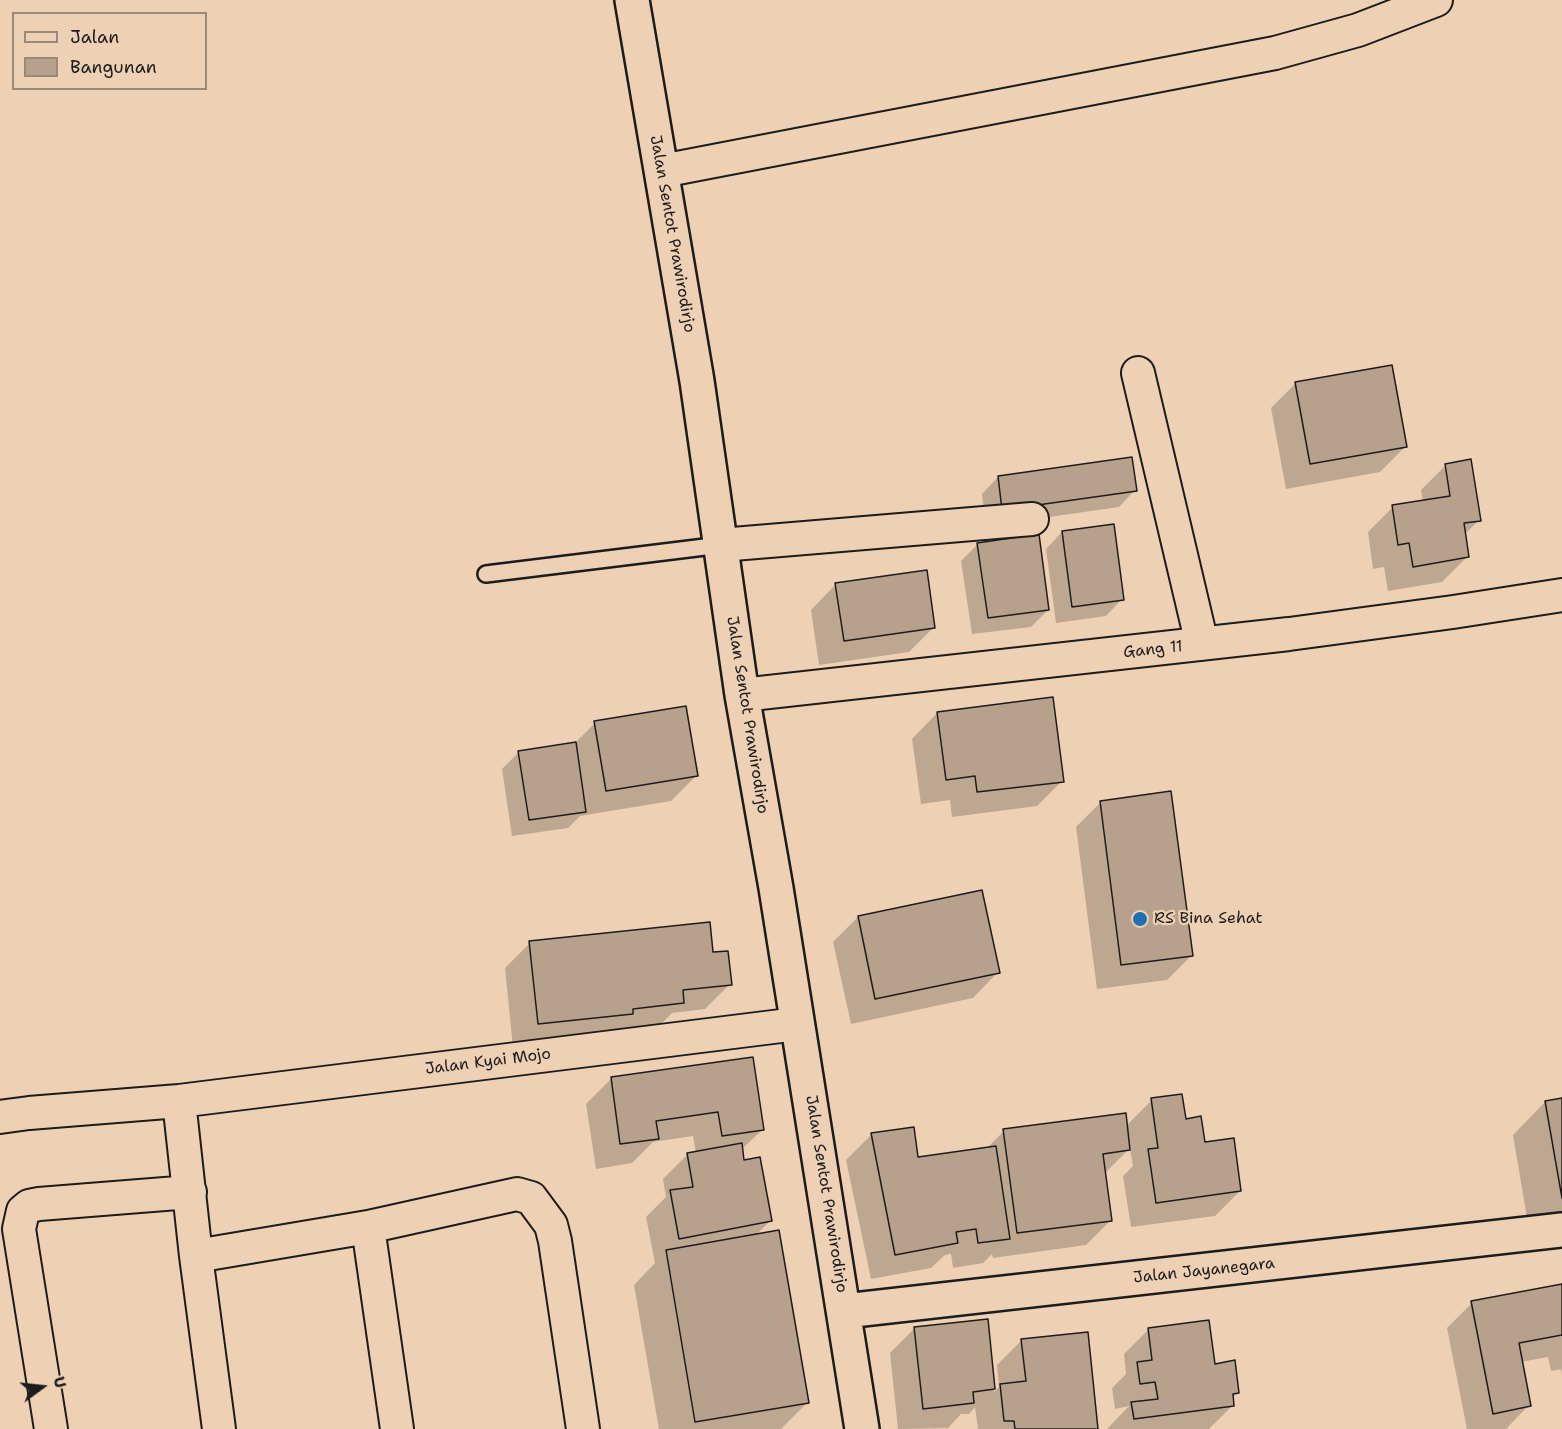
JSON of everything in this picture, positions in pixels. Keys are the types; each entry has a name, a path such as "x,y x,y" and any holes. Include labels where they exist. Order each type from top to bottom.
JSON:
{"street":[{"name":"Jalan Sentot Prawirodirjo","path":"632,0 697,381 742,694 845,1311 862,1429"},
{"path":"662,171 1275,53 1358,30 1436,0"},
{"path":"1137,374 1202,644"},
{"path":"721,545 1032,519"},
{"name":"Gang 11","path":"742,694 1202,644 1453,612 1562,595"},
{"name":"Jalan Kyai Mojo","path":"0,1117 179,1101 797,1024"},
{"path":"179,1101 196,1256 219,1429"},
{"path":"51,1429 19,1229 23,1210 39,1204 190,1192"},
{"path":"196,1256 368,1227 517,1194 531,1198 550,1225 555,1241 583,1429"},
{"path":"368,1227 397,1429"},
{"name":"Jalan Jayanegara","path":"845,1311 1562,1230"}],"lane":[{"path":"486,574 721,545"}],"building":[{"path":"1392,365 1407,447 1310,464 1295,382"},
{"path":"1132,457 1137,491 1002,510 998,476"},
{"path":"1471,459 1481,521 1464,523 1469,557 1413,567 1409,543 1398,545 1392,505 1450,496 1445,464"},
{"path":"1114,524 1124,600 1072,607 1062,531"},
{"path":"1039,534 1049,610 988,618 977,543"},
{"path":"927,570 935,628 844,641 835,583"},
{"path":"1053,697 1064,782 977,792 975,776 946,780 937,712"},
{"path":"686,706 698,776 606,791 594,721"},
{"path":"576,742 586,812 529,820 518,751"},
{"path":"1171,791 1193,956 1121,965 1100,801"},
{"path":"982,890 1000,973 875,999 858,916"},
{"path":"710,922 713,952 728,951 732,985 683,990 684,1003 633,1009 633,1014 538,1024 529,941"},
{"path":"753,1057 764,1130 722,1136 718,1112 656,1121 659,1139 620,1144 611,1077"},
{"path":"1182,1094 1186,1119 1201,1116 1205,1142 1234,1138 1241,1191 1156,1203 1148,1149 1158,1148 1151,1098"},
{"path":"1562,1098 1562,1198 1545,1101"},
{"path":"1126,1113 1130,1150 1103,1154 1112,1221 1017,1233 1003,1129"},
{"path":"914,1127 918,1157 996,1146 1010,1239 978,1243 976,1229 956,1232 958,1243 895,1255 871,1133"},
{"path":"742,1143 744,1160 760,1157 772,1221 679,1239 670,1190 693,1187 687,1153"},
{"path":"779,1230 809,1403 695,1422 666,1250"},
{"path":"1562,1284 1562,1335 1519,1343 1531,1406 1493,1414 1471,1301"},
{"path":"988,1319 995,1389 973,1392 974,1403 923,1409 914,1327"},
{"path":"1209,1320 1215,1364 1235,1360 1239,1393 1233,1394 1234,1406 1134,1419 1131,1402 1158,1399 1155,1382 1140,1384 1137,1362 1152,1360 1148,1328"},
{"path":"1088,1332 1098,1429 1015,1429 1014,1421 1004,1421 1000,1384 1026,1381 1021,1339"}],"place":[{"name":"RS Bina Sehat","path":"1140,919"}]}
